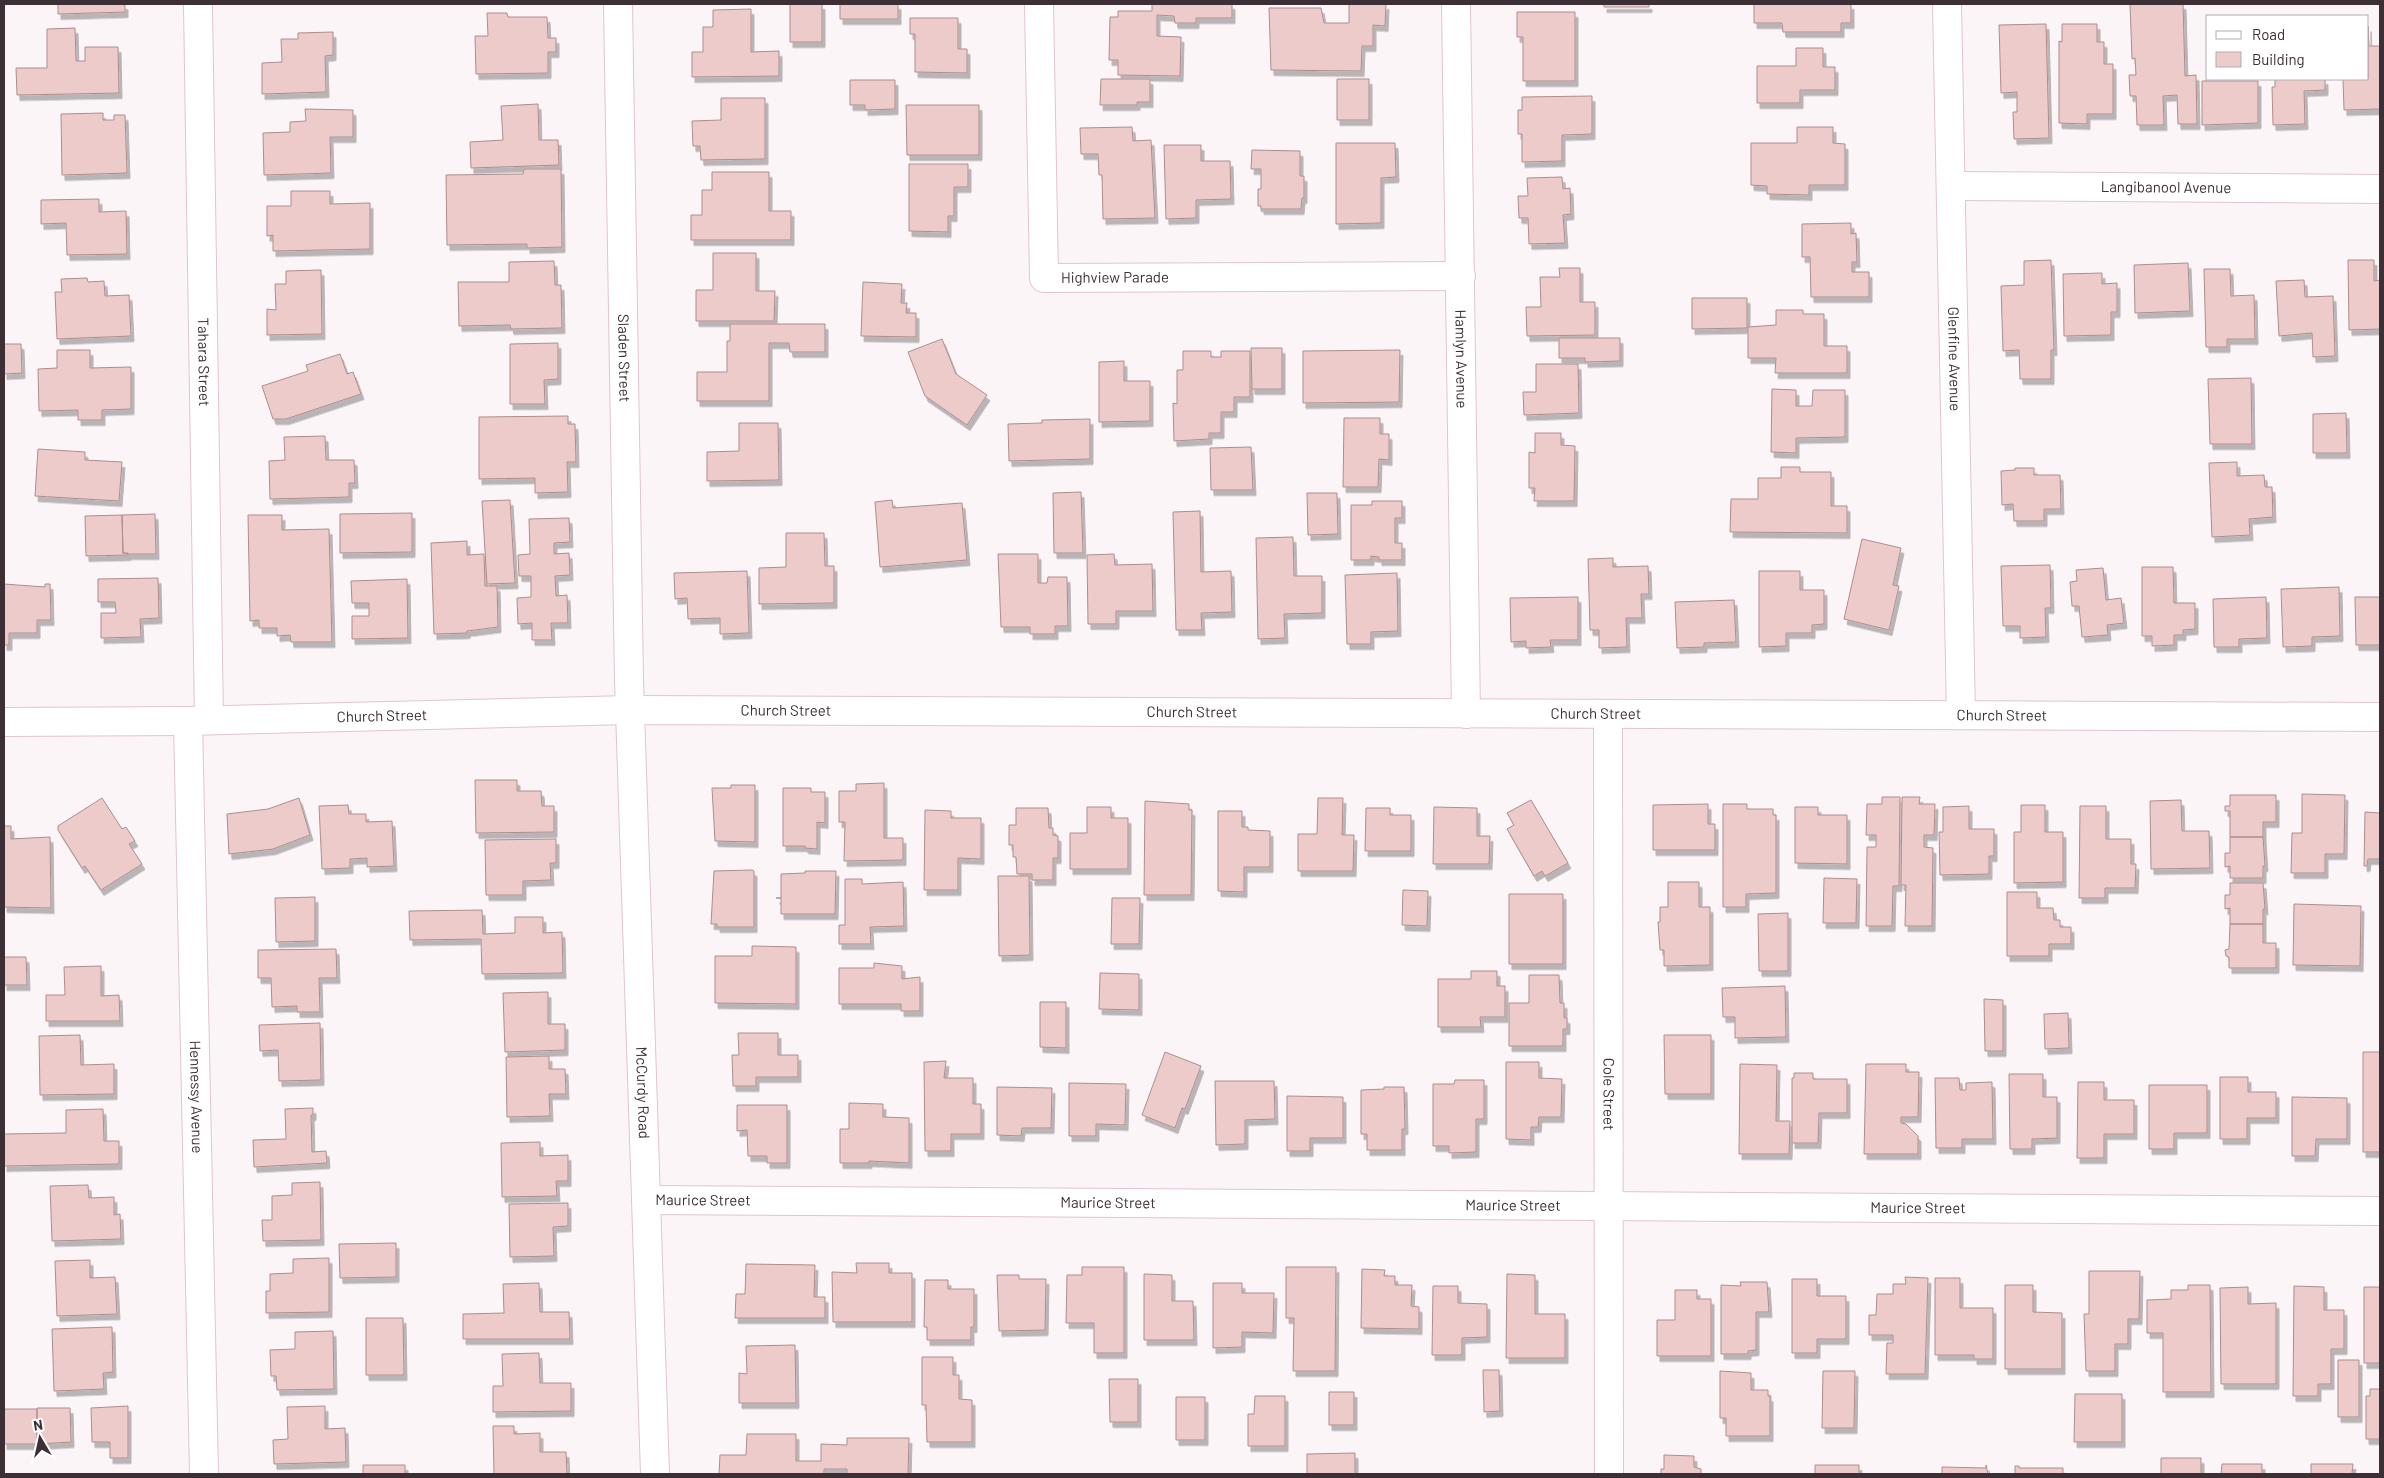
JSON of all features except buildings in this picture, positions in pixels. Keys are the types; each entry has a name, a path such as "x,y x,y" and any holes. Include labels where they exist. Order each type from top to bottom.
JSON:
{"street":[{"name":"Tahara Street","path":"198,4 198,720"},
{"name":"Sladen Street","path":"618,4 630,710"},
{"name":"Highview Parade","path":"1039,4 1044,278 1460,276"},
{"name":"Hamlyn Avenue","path":"1456,4 1466,714"},
{"name":"Glenfine Avenue","path":"1946,4 1961,715"},
{"name":"Langibanool Avenue","path":"1951,186 2380,189"},
{"name":"Church Street","path":"4,722 198,720 630,710 2380,717"},
{"name":"McCurdy Road","path":"630,710 655,1474"},
{"name":"Cole Street","path":"1608,714 1609,1474"},
{"name":"Hennessy Avenue","path":"198,720 204,1474"},
{"name":"Maurice Street","path":"647,1200 2380,1211"}]}
